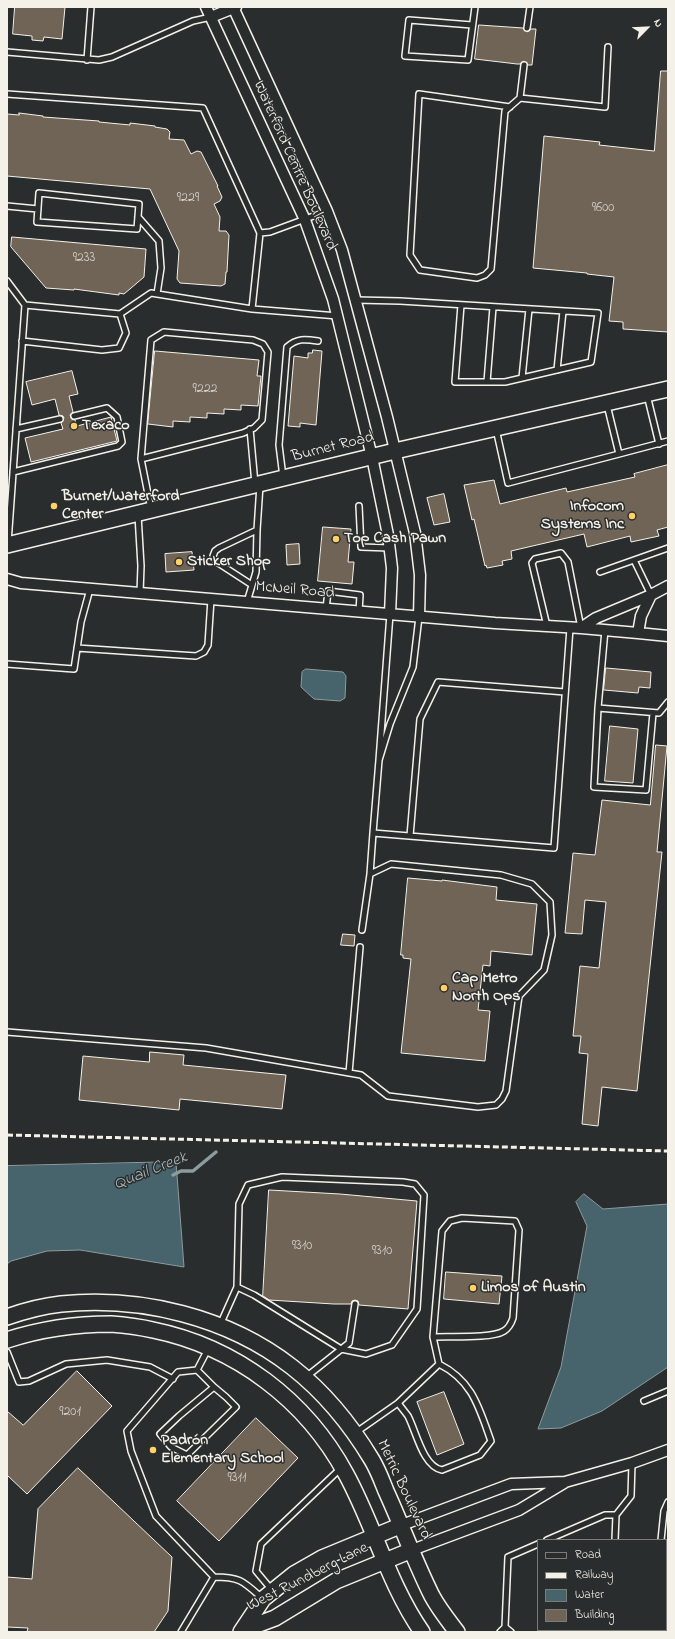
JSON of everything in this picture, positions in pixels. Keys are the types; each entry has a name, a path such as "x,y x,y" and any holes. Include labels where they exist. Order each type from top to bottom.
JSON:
{"main road":[{"name":"Burnet Road","path":"8,545 395,451 668,389"},
{"name":"Metric Boulevard","path":"7,1317 60,1304 116,1302 143,1305 174,1312 219,1326 270,1351 305,1378 342,1417 354,1433 373,1462 433,1596 457,1632"},
{"path":"7,1340 30,1333 62,1327 113,1324 138,1327 166,1333 209,1348 256,1372 294,1403 333,1451 343,1467 358,1498 384,1560 406,1606 422,1632"},
{"path":"209,1348 219,1326"},
{"name":"West Rundberg Lane","path":"267,1594 294,1574 322,1558 402,1525"},
{"name":"West Rundberg Lane","path":"242,1631 275,1618 336,1582 384,1560 412,1550"},
{"path":"242,1631 264,1610 267,1594"}],"street":[{"name":"Waterford Centre Boulevard","path":"206,7 282,166 305,220 338,316 372,457 390,548 392,568 390,614"},
{"name":"Waterford Centre Boulevard","path":"234,7 328,211 342,250 395,451 418,548 420,575 419,617"},
{"path":"211,17 234,7"},
{"name":"McNeil Road","path":"7,579 21,583 90,589 419,617 581,628 668,636"},
{"path":"581,628 596,618 651,595 668,586"},
{"path":"638,633 641,616 651,595"},
{"name":"West Rundberg Lane","path":"402,1525 511,1484 565,1482 632,1463 668,1450"},
{"name":"West Rundberg Lane","path":"412,1550 518,1510 565,1482"}],"lane":[{"path":"87,60 90,7"},
{"path":"472,25 409,20 405,56 468,60 475,7"},
{"path":"527,28 530,7"},
{"path":"7,52 99,60 112,57 193,21 211,17"},
{"path":"520,98 605,107 608,47"},
{"path":"510,107 419,94 410,255 420,270 477,278 485,275 491,269 506,112 520,98 524,65"},
{"path":"7,94 204,108 260,233 252,310"},
{"path":"40,193 139,204 137,229 37,222 38,208 40,193"},
{"path":"7,206 38,208"},
{"path":"260,233 270,232 328,211"},
{"path":"138,217 160,241 161,268 157,294"},
{"path":"7,281 25,305 8,545"},
{"path":"25,305 120,314 151,292 252,310 338,316"},
{"path":"356,300 378,300 598,313 591,362 505,382 455,382 461,305"},
{"path":"487,382 493,307"},
{"path":"522,378 530,309"},
{"path":"557,370 563,311"},
{"path":"22,341 102,350 119,348 126,333 120,314"},
{"path":"140,593 144,512 141,459 151,340 164,332 253,340 263,344 268,352 262,420 250,430 243,433 141,459"},
{"path":"283,478 279,445 287,348 293,342 302,339 318,341"},
{"path":"647,394 659,444"},
{"path":"606,403 620,454"},
{"path":"13,472 118,446 122,442 117,417 107,408 74,416"},
{"path":"16,429 60,419"},
{"path":"496,428 508,483 668,442"},
{"path":"247,602 256,572 258,484 250,430"},
{"path":"359,506 361,547 390,548"},
{"path":"252,585 215,561 213,556 215,551 219,548 257,530"},
{"path":"600,572 668,548"},
{"path":"547,626 532,563 535,559 561,554 568,562 581,628"},
{"path":"634,560 651,595"},
{"path":"7,664 74,669 81,622 90,589"},
{"path":"326,609 328,591 360,595 360,612"},
{"path":"77,648 196,656 204,652 208,645 211,599"},
{"path":"362,930 370,874 390,614"},
{"path":"378,760 390,724 413,667 419,617"},
{"path":"373,833 554,848 570,628"},
{"path":"605,630 598,708 594,787 646,790 653,713"},
{"path":"410,836 420,720 438,682 566,692"},
{"path":"598,708 659,713 668,702"},
{"path":"7,1032 206,1048 361,1075 388,1096 478,1107 496,1105 502,1099 506,1091 519,996 544,970 552,935 550,902 532,884 501,875 391,864 370,874"},
{"path":"349,1073 360,946"},
{"path":"219,1326 237,1287 238,1204 248,1185 282,1177 415,1184 424,1195 417,1310 392,1345 366,1354 341,1349 254,1295 237,1287"},
{"path":"398,1403 408,1416 428,1460 437,1469 442,1470 480,1455 491,1441 475,1398 467,1385 452,1371 439,1364 433,1337 442,1231 450,1221 462,1218 515,1221 519,1230 513,1318 510,1326 506,1330 491,1335 433,1337"},
{"path":"305,1378 349,1343 355,1304"},
{"path":"196,1370 209,1348"},
{"path":"7,1352 19,1382 29,1381 66,1364 107,1360 150,1367 173,1379"},
{"path":"354,1433 398,1403 439,1364"},
{"path":"214,1387 160,1434 172,1447 187,1455 236,1407 196,1370 178,1372 127,1431 131,1451 156,1516 214,1577 226,1577 244,1582 267,1594"},
{"path":"644,1401 668,1391"},
{"path":"615,1539 616,1515 631,1496 632,1463"},
{"path":"267,1594 256,1571 261,1544 343,1467"},
{"path":"661,1539 664,1511 668,1502"},
{"path":"549,1539 605,1515 616,1515"},
{"path":"500,1632 505,1627 508,1557 537,1544"},
{"path":"181,1632 214,1577"},
{"path":"505,1627 511,1632"}],"water":[{"path":"306,669 343,672 346,676 345,698 340,701 314,699 301,687 302,672"},
{"path":"176,1162 184,1267 80,1250 47,1251 11,1261 7,1264 7,1166"},
{"path":"584,1194 603,1209 668,1204 668,1367 602,1411 561,1428 538,1429 561,1367 587,1226 576,1202"}],"building":[{"path":"15,7 65,7 62,39 44,37 43,41 32,40 32,36 13,34"},
{"path":"479,25 523,28 527,32 531,29 536,29 532,65 528,65 524,61 517,64 475,59"},
{"path":"661,71 668,71 668,332 623,329 623,322 609,321 614,277 533,268 544,136 600,142 599,145 654,151"},
{"path":"19,113 43,117 155,126 167,129 170,132 169,139 184,140 191,154 197,151 201,152 222,197 220,201 214,204 220,217 219,231 226,231 229,235 225,284 221,286 180,283 177,279 179,251 150,189 7,176 7,114 19,115"},
{"path":"12,237 146,249 144,277 124,294 119,293 119,295 74,289 46,288 11,247"},
{"path":"313,350 322,351 316,425 300,423 300,427 288,426 294,356 308,358 308,353 312,353"},
{"path":"155,351 259,360 257,376 261,376 258,406 241,405 241,410 224,409 224,414 207,413 207,418 190,417 190,422 173,421 173,427 148,424"},
{"path":"72,371 78,394 69,396 73,412 70,415 71,418 75,420 77,426 111,417 117,441 31,462 25,438 63,429 61,423 64,418 63,416 59,415 55,399 32,405 26,382"},
{"path":"668,465 668,527 657,530 659,536 631,542 630,536 587,547 584,534 511,551 512,559 502,561 503,565 487,568 486,565 485,566 464,485 494,480 500,504 566,488 567,492 635,477 634,474"},
{"path":"444,494 450,522 434,525 427,498"},
{"path":"323,527 351,529 348,562 354,562 352,584 318,581"},
{"path":"299,544 300,564 287,565 286,545"},
{"name":"Sticker Shop","path":"192,552 194,570 166,572 165,554"},
{"path":"606,668 651,672 650,688 639,687 638,693 604,690"},
{"path":"610,726 638,729 633,783 605,781"},
{"path":"656,745 667,746 657,852 662,852 637,1091 602,1087 598,1126 582,1124 588,1054 579,1053 581,1036 573,1036 580,966 599,968 606,902 585,900 582,934 565,933 573,853 595,855 602,800 650,805"},
{"name":"Cap Metro North Ops","path":"408,878 442,880 497,887 496,900 537,904 532,955 491,951 490,966 483,965 478,1010 490,1011 485,1061 401,1053 411,959 403,958 403,955 401,955"},
{"path":"343,934 355,935 354,946 341,945"},
{"path":"150,1052 184,1055 183,1065 286,1075 282,1109 180,1099 179,1110 79,1100 83,1056 149,1062"},
{"path":"269,1190 340,1194 417,1201 408,1309 359,1305 358,1301 355,1300 352,1301 351,1304 334,1304 269,1300 263,1296"},
{"name":"Limos of Austin","path":"446,1272 502,1276 499,1304 444,1299"},
{"path":"77,1371 112,1406 27,1494 7,1475 7,1411 23,1425"},
{"path":"444,1392 464,1444 437,1455 417,1402"},
{"path":"256,1418 298,1458 219,1541 177,1501"},
{"path":"78,1468 172,1557 168,1611 154,1632 27,1632 28,1628 7,1627 7,1577 32,1579 38,1509"}],"waterway":[{"name":"Quail Creek","path":"173,1175 181,1171 193,1171 216,1152"}],"railway":[{"path":"7,1135 668,1151"}],"place":[{"name":"Texaco","path":"74,426"},
{"name":"Burnet/Waterford Center","path":"54,506"},
{"name":"Infocom Systems Inc","path":"632,516"},
{"name":"Top Cash Pawn","path":"336,539"},
{"name":"Sticker Shop","path":"179,562"},
{"name":"Cap Metro North Ops","path":"444,988"},
{"name":"Limos of Austin","path":"473,1288"},
{"name":"Padrón Elementary School","path":"153,1450"}]}
